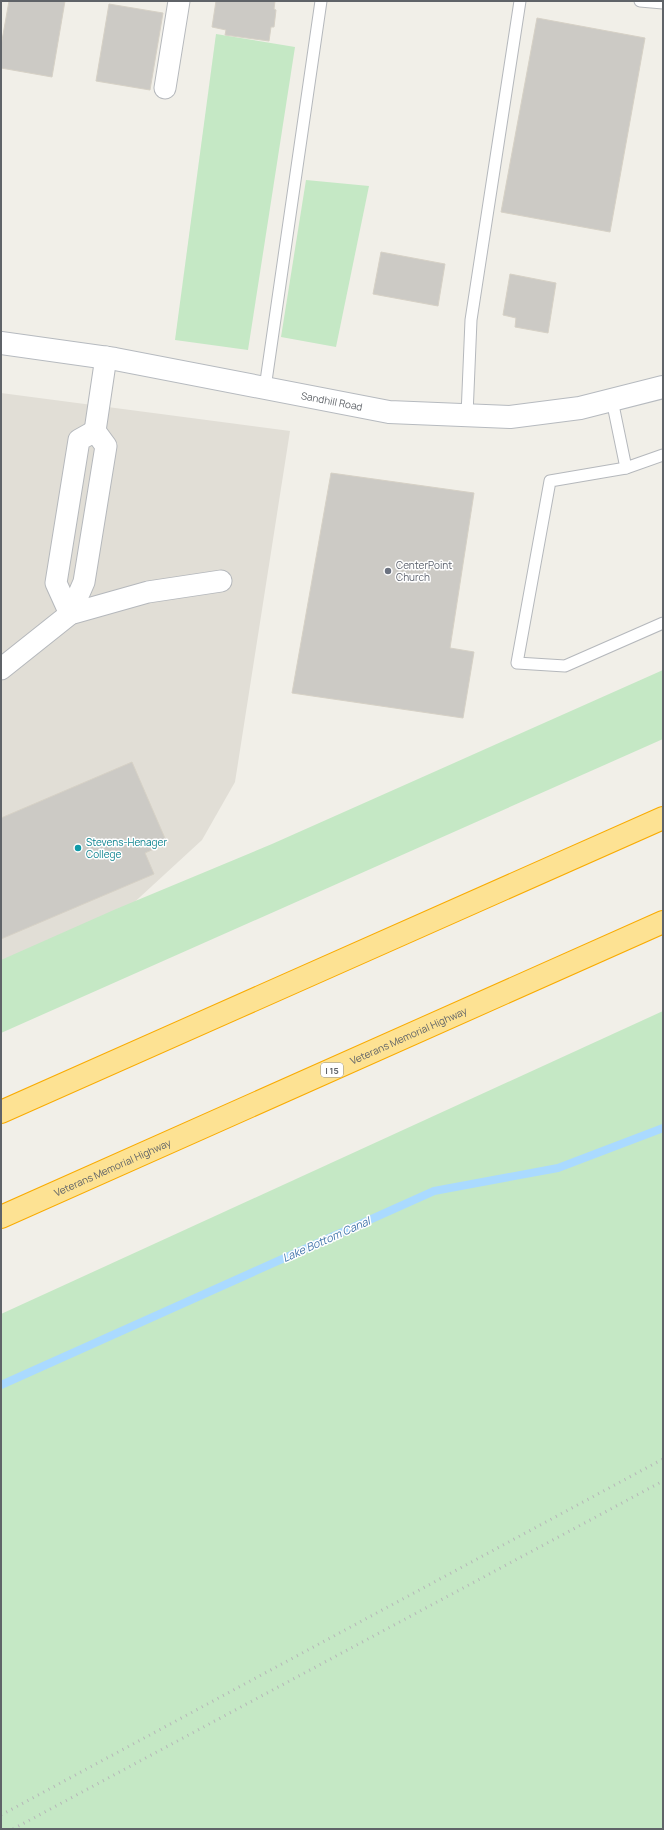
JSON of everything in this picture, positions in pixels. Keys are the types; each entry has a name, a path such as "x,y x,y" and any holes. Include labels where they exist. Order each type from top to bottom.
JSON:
{"highway":[{"path":"1,1112 663,818"},
{"name":"Veterans Memorial Highway","path":"1,1217 663,922"}],"street":[{"path":"165,88 178,1"},
{"name":"Sandhill Road","path":"1,343 106,357 389,412 510,417 580,408 663,387"},
{"path":"70,614 84,582 106,446 95,431 106,357"},
{"path":"70,614 56,583 79,440 95,431"},
{"path":"1,669 70,614 148,592 221,581"}],"lane":[{"path":"265,388 322,1"},
{"path":"467,415 470,320 520,1"},
{"path":"640,1 663,3"},
{"path":"612,400 626,468"},
{"path":"663,454 626,468 550,480 517,663 565,666 663,623"}],"shaded area":[{"path":"1,393 290,431 235,782 202,840 127,909 1,968"}],"green space":[{"path":"216,34 295,47 248,350 175,340"},
{"path":"306,180 369,186 336,347 281,337"},
{"path":"663,670 663,739 1,1033 1,960 116,909 272,844"},
{"path":"663,1011 663,1829 1,1829 1,1314"}],"building":[{"path":"9,1 65,1 52,77 1,68 1,46"},
{"path":"216,1 275,1 274,9 276,10 274,27 271,27 269,41 225,35 226,30 212,27"},
{"path":"109,4 163,13 150,90 96,81"},
{"path":"537,18 645,38 610,232 501,212"},
{"path":"381,252 445,264 438,306 373,294"},
{"path":"510,274 556,283 548,333 515,327 516,318 503,315"},
{"name":"CenterPoint Church","path":"331,473 474,493 450,648 474,652 463,718 292,693"},
{"name":"Stevens-Henager College","path":"132,762 167,843 145,853 154,874 1,939 1,818"}],"waterway":[{"name":"Lake Bottom Canal","path":"1,1385 434,1191 558,1168 663,1128"}],"railway":[{"path":"1,1815 663,1459"},
{"path":"13,1829 663,1481"}],"place":[{"name":"CenterPoint Church","path":"388,571"},
{"name":"Stevens-Henager College","path":"78,848"}]}
